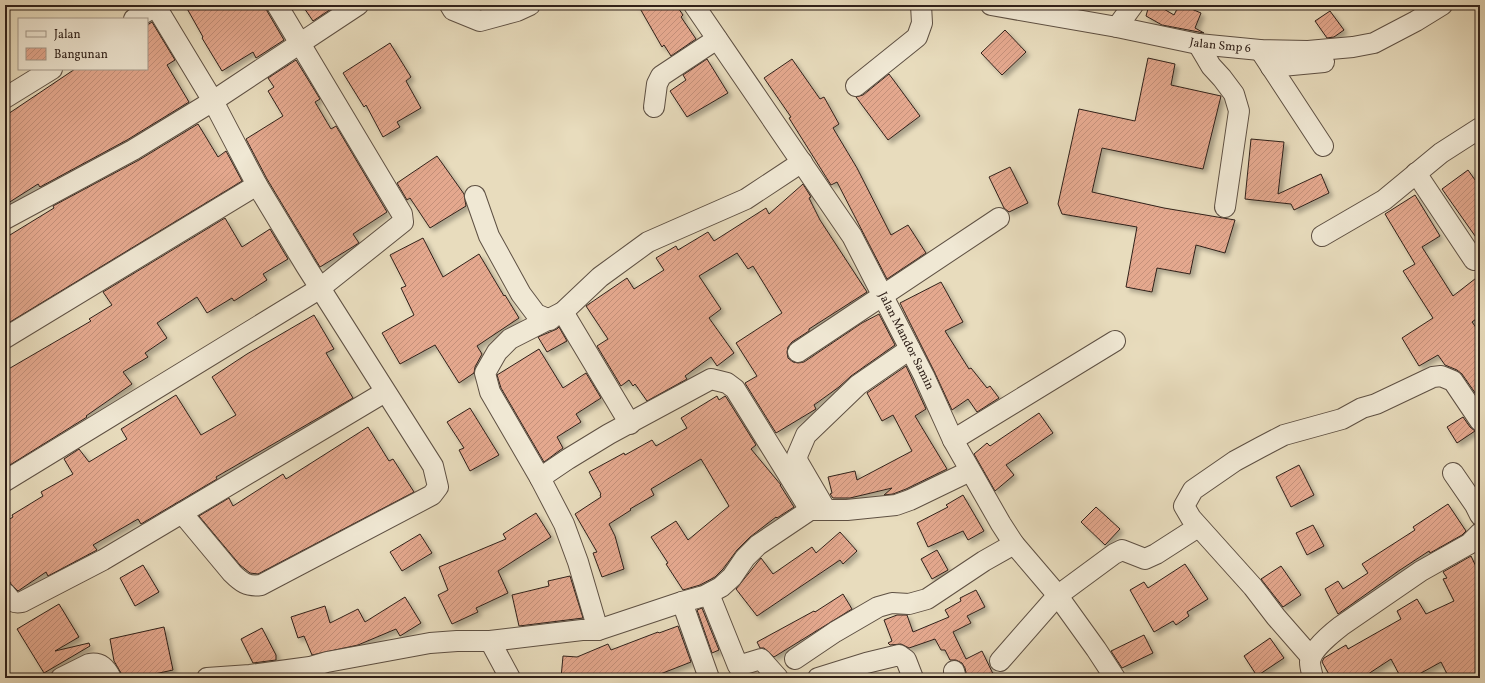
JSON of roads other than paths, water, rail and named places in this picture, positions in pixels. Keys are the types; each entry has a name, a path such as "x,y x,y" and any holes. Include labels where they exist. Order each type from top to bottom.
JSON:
{"street":[{"path":"136,18 156,5 213,101 257,185 319,288 433,466 438,487 432,495 261,585 253,586 247,585 240,581 232,573 182,513"},
{"path":"5,481 319,288 404,220 402,214 277,5"},
{"path":"5,219 133,150 213,101 358,5"},
{"path":"450,5 453,10 480,21 517,11 530,5"},
{"name":"Jalan Mandor Samin","path":"694,5 852,236 924,376 953,440 970,471 1014,544 1057,596 1096,650 1109,676"},
{"path":"856,86 917,38 922,23 922,5"},
{"name":"Jalan Smp 6","path":"991,5 1117,27 1198,44 1260,50 1308,51 1353,47 1374,43 1410,25 1442,5"},
{"path":"1117,27 1133,5"},
{"path":"654,107 657,84 661,76 717,39"},
{"path":"1198,44 1211,66 1234,94 1239,111 1226,207"},
{"path":"1260,50 1323,146"},
{"path":"1271,67 1364,58"},
{"path":"5,98 50,70"},
{"path":"1322,236 1384,200 1441,153 1480,128"},
{"path":"598,630 578,562 564,524 540,478 490,392 485,373 497,352 510,339 556,316 600,277 648,242 746,199 802,162"},
{"path":"1416,173 1474,260"},
{"path":"5,338 257,185"},
{"path":"475,196 489,236 521,294 536,314 556,316 630,424"},
{"path":"798,352 999,218"},
{"path":"953,440 1115,341"},
{"path":"818,510 798,462 797,456 806,435 858,385 910,349"},
{"path":"1311,657 1276,617 1253,587 1191,518 1184,506 1193,490 1235,461 1284,436 1342,419 1362,408 1376,404 1433,376 1441,376 1452,381 1480,420"},
{"path":"540,478 596,442 712,379 727,383 735,389 818,510"},
{"path":"5,593 11,601 16,603 22,602 104,560 385,392"},
{"path":"207,678 250,675 310,667 327,662 430,643 490,641 582,630 598,630 709,594 732,577 745,558 758,545 818,510 847,510 896,505 910,500 970,471"},
{"path":"1453,473 1476,505 1480,515"},
{"path":"1000,661 1057,596 1114,554 1122,550 1145,559 1156,554 1198,527"},
{"path":"1313,678 1310,663 1311,657 1322,643 1341,626 1421,571 1469,544 1480,533"},
{"path":"795,659 847,625 878,607 892,603 909,604 927,599 984,561 1014,544"},
{"path":"709,594 738,666 761,659 778,678"},
{"path":"682,602 709,678"},
{"path":"490,641 510,678"},
{"path":"818,678 866,663 899,655 906,660 913,678"},
{"path":"61,678 89,664 99,664 105,668 111,678"}]}
